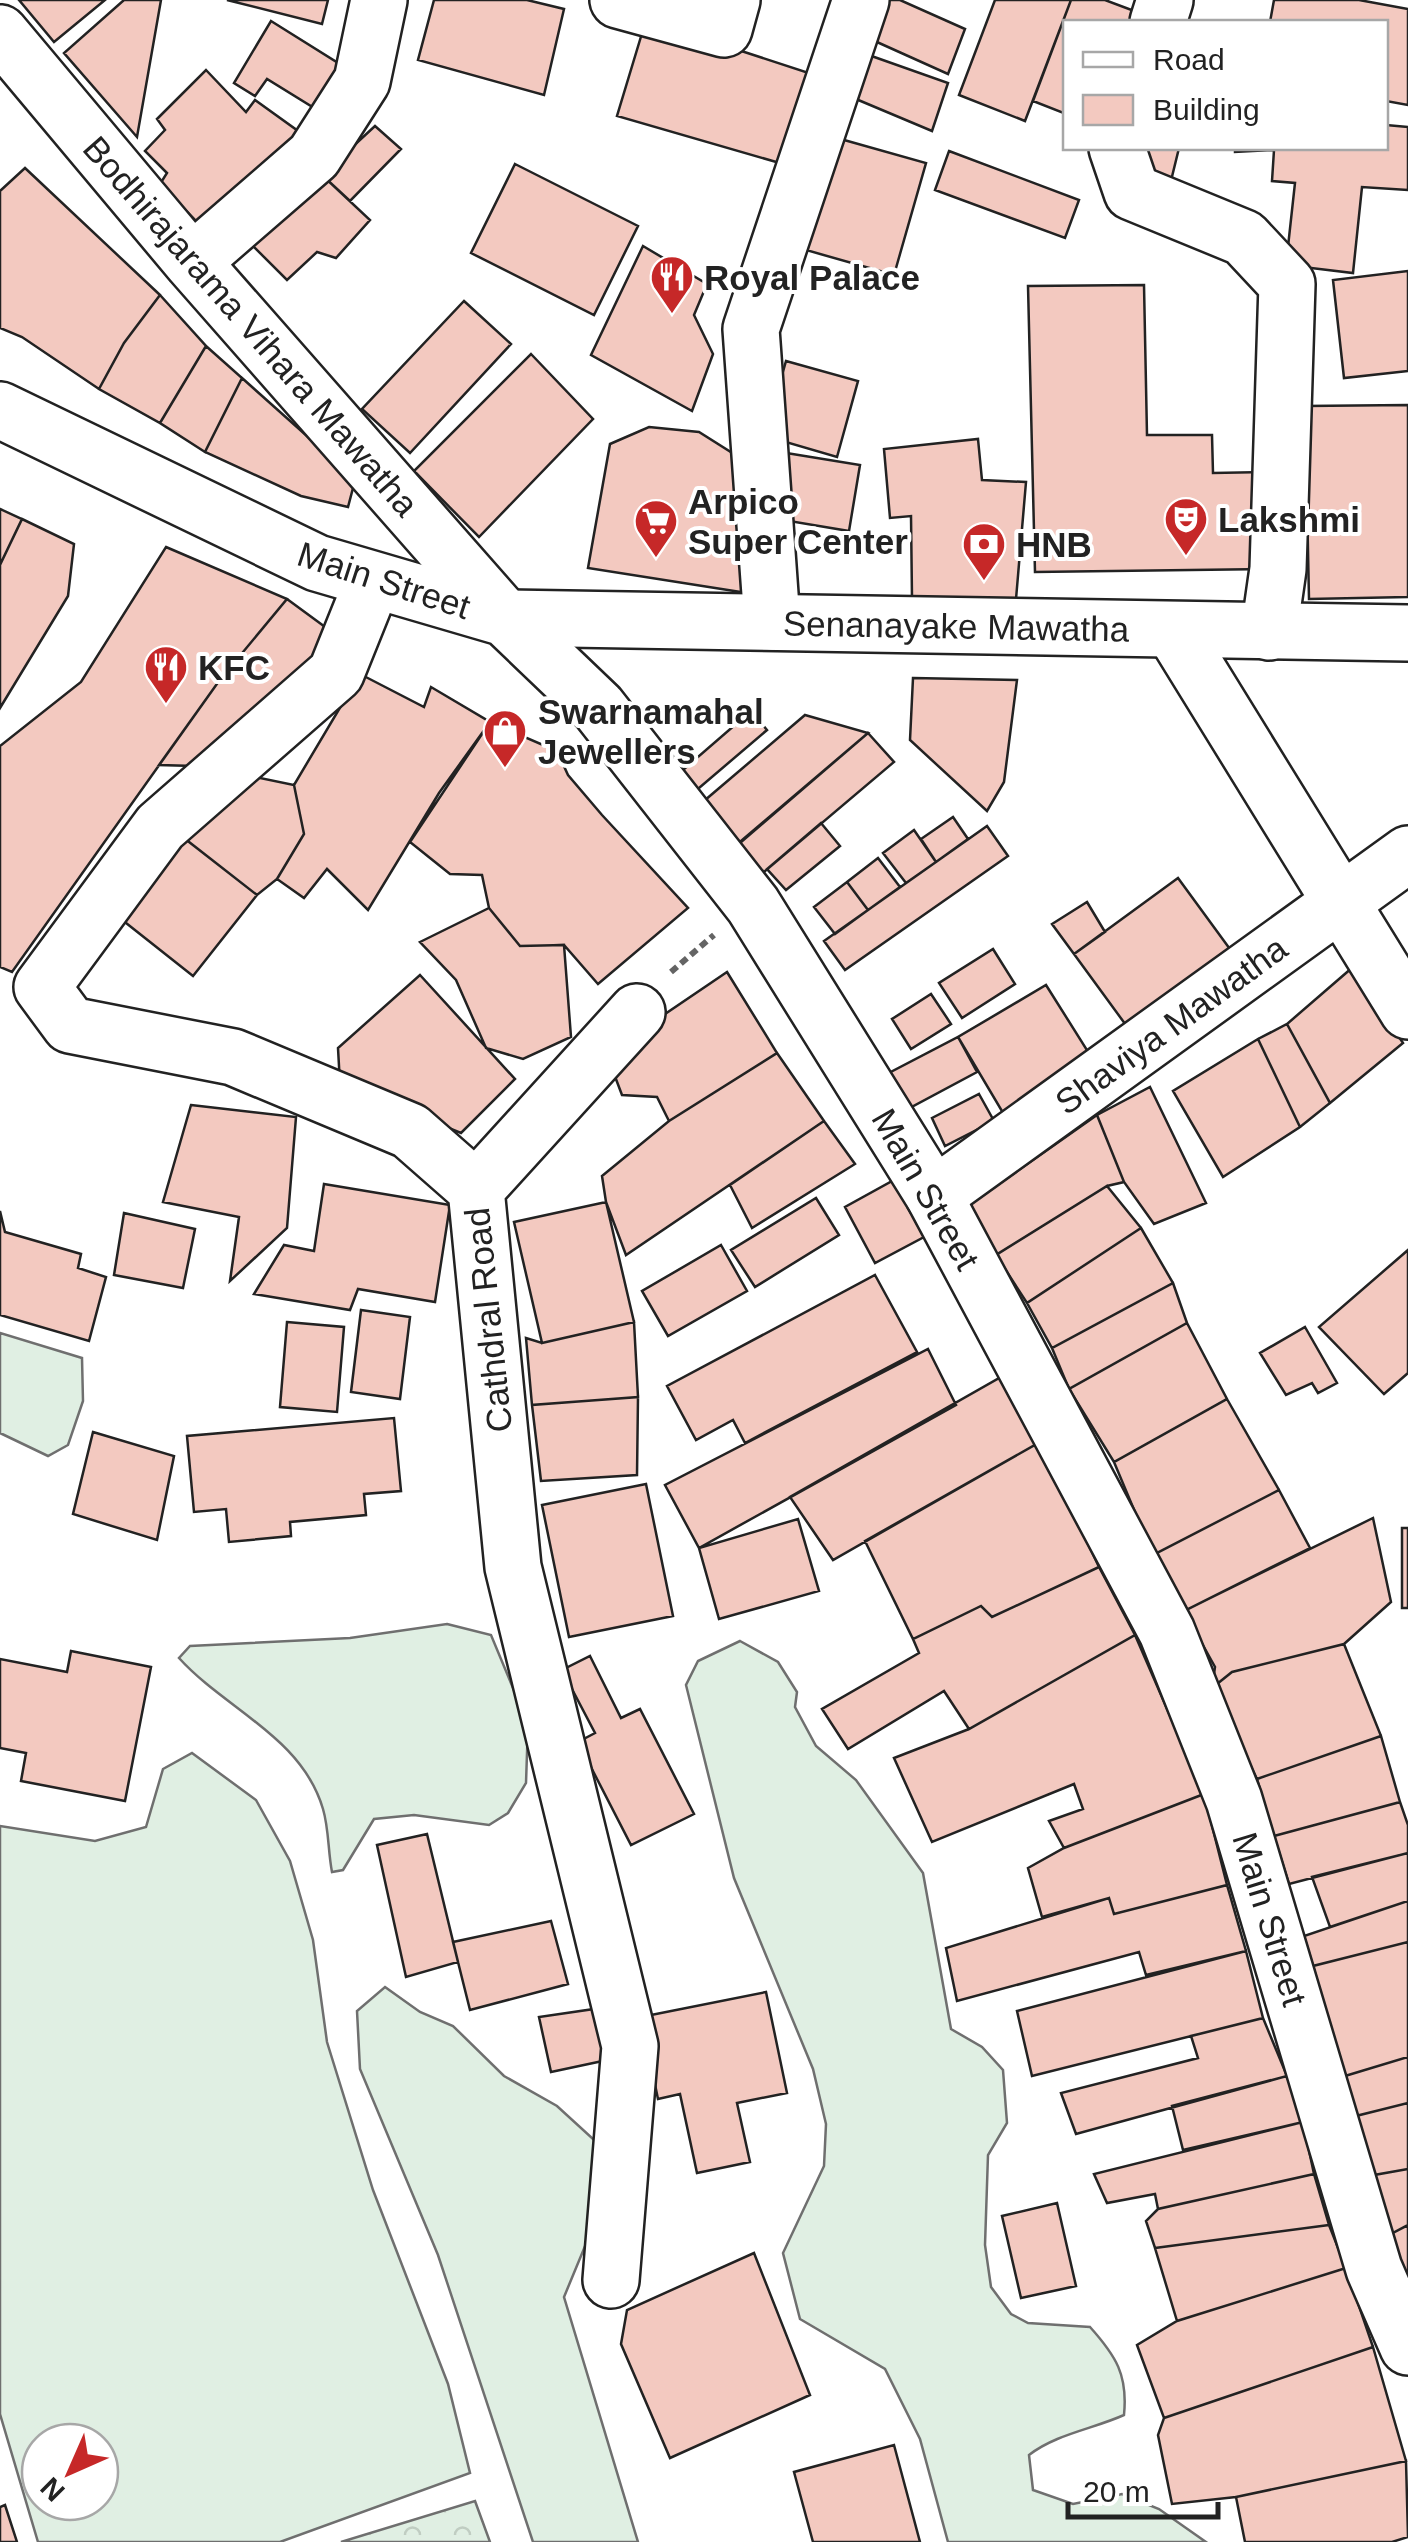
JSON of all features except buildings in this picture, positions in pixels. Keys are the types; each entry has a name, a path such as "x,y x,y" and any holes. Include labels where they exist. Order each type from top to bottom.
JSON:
{"main road":[{"path":"192,262 314,156 362,81 379,0"},
{"path":"618,0 724,29 732,0"},
{"path":"772,622 751,329 861,0"},
{"name":"Bodhirajarama Vihara Mawatha","path":"0,34 192,262 504,618"},
{"path":"1118,150 1132,192 1244,238 1286,284 1278,569 1270,632"},
{"name":"Main Street","path":"0,410 300,556 504,618 598,708 753,905 934,1196 1167,1632 1234,1800 1374,2269 1408,2347"},
{"name":"Cathdral Road","path":"374,581 336,672 160,827 42,987 70,1025 233,1057 410,1132 476,1189 513,1567 630,2046 611,2280"},
{"name":"Senanayake Mawatha","path":"504,618 1408,633"},
{"path":"1172,630 1408,1012"},
{"name":"Shaviya Mawatha","path":"934,1196 1408,854"},
{"path":"476,1189 638,1012"}],"path":[{"path":"638,1012 683,958 753,905"}],"green space":[{"path":"0,1333 82,1358 83,1401 68,1445 48,1456 0,1433"},
{"path":"447,1624 491,1635 528,1724 526,1783 508,1813 489,1825 414,1815 374,1819 343,1870 332,1872 323,1809 298,1762 179,1658 190,1646 350,1638"},
{"path":"740,1641 778,1662 797,1692 795,1707 816,1746 856,1780 923,1873 951,2029 982,2047 1003,2070 1007,2123 988,2155 985,2245 991,2287 1011,2314 1028,2323 1090,2327 1107,2347 1122,2377 1124,2415 1063,2437 1029,2455 1033,2490 1073,2504 1122,2494 1159,2509 1206,2542 948,2542 920,2439 885,2369 800,2319 783,2253 824,2166 826,2124 813,2069 734,1878 686,1685 698,1661"},
{"path":"192,1753 256,1800 290,1861 313,1940 327,2042 373,2190 448,2384 470,2473 280,2542 38,2542 32,2522 120,2522 120,2422 20,2422 20,2481 0,2414 0,1826 95,1841 146,1827 163,1769"},
{"path":"385,1987 420,2012 453,2026 504,2076 557,2106 604,2149 600,2210 564,2297 638,2542 533,2542 438,2255 360,2069 357,2011"},
{"path":"475,2501 490,2542 341,2542"}],"place":[{"name":"Royal Palace","path":"672,315"},
{"name":"Lakshmi","path":"1186,557"},
{"name":"Arpico Super Center","path":"656,559"},
{"name":"HNB","path":"984,582"},
{"name":"KFC","path":"166,705"},
{"name":"Swarnamahal Jewellers","path":"505,769"}]}
